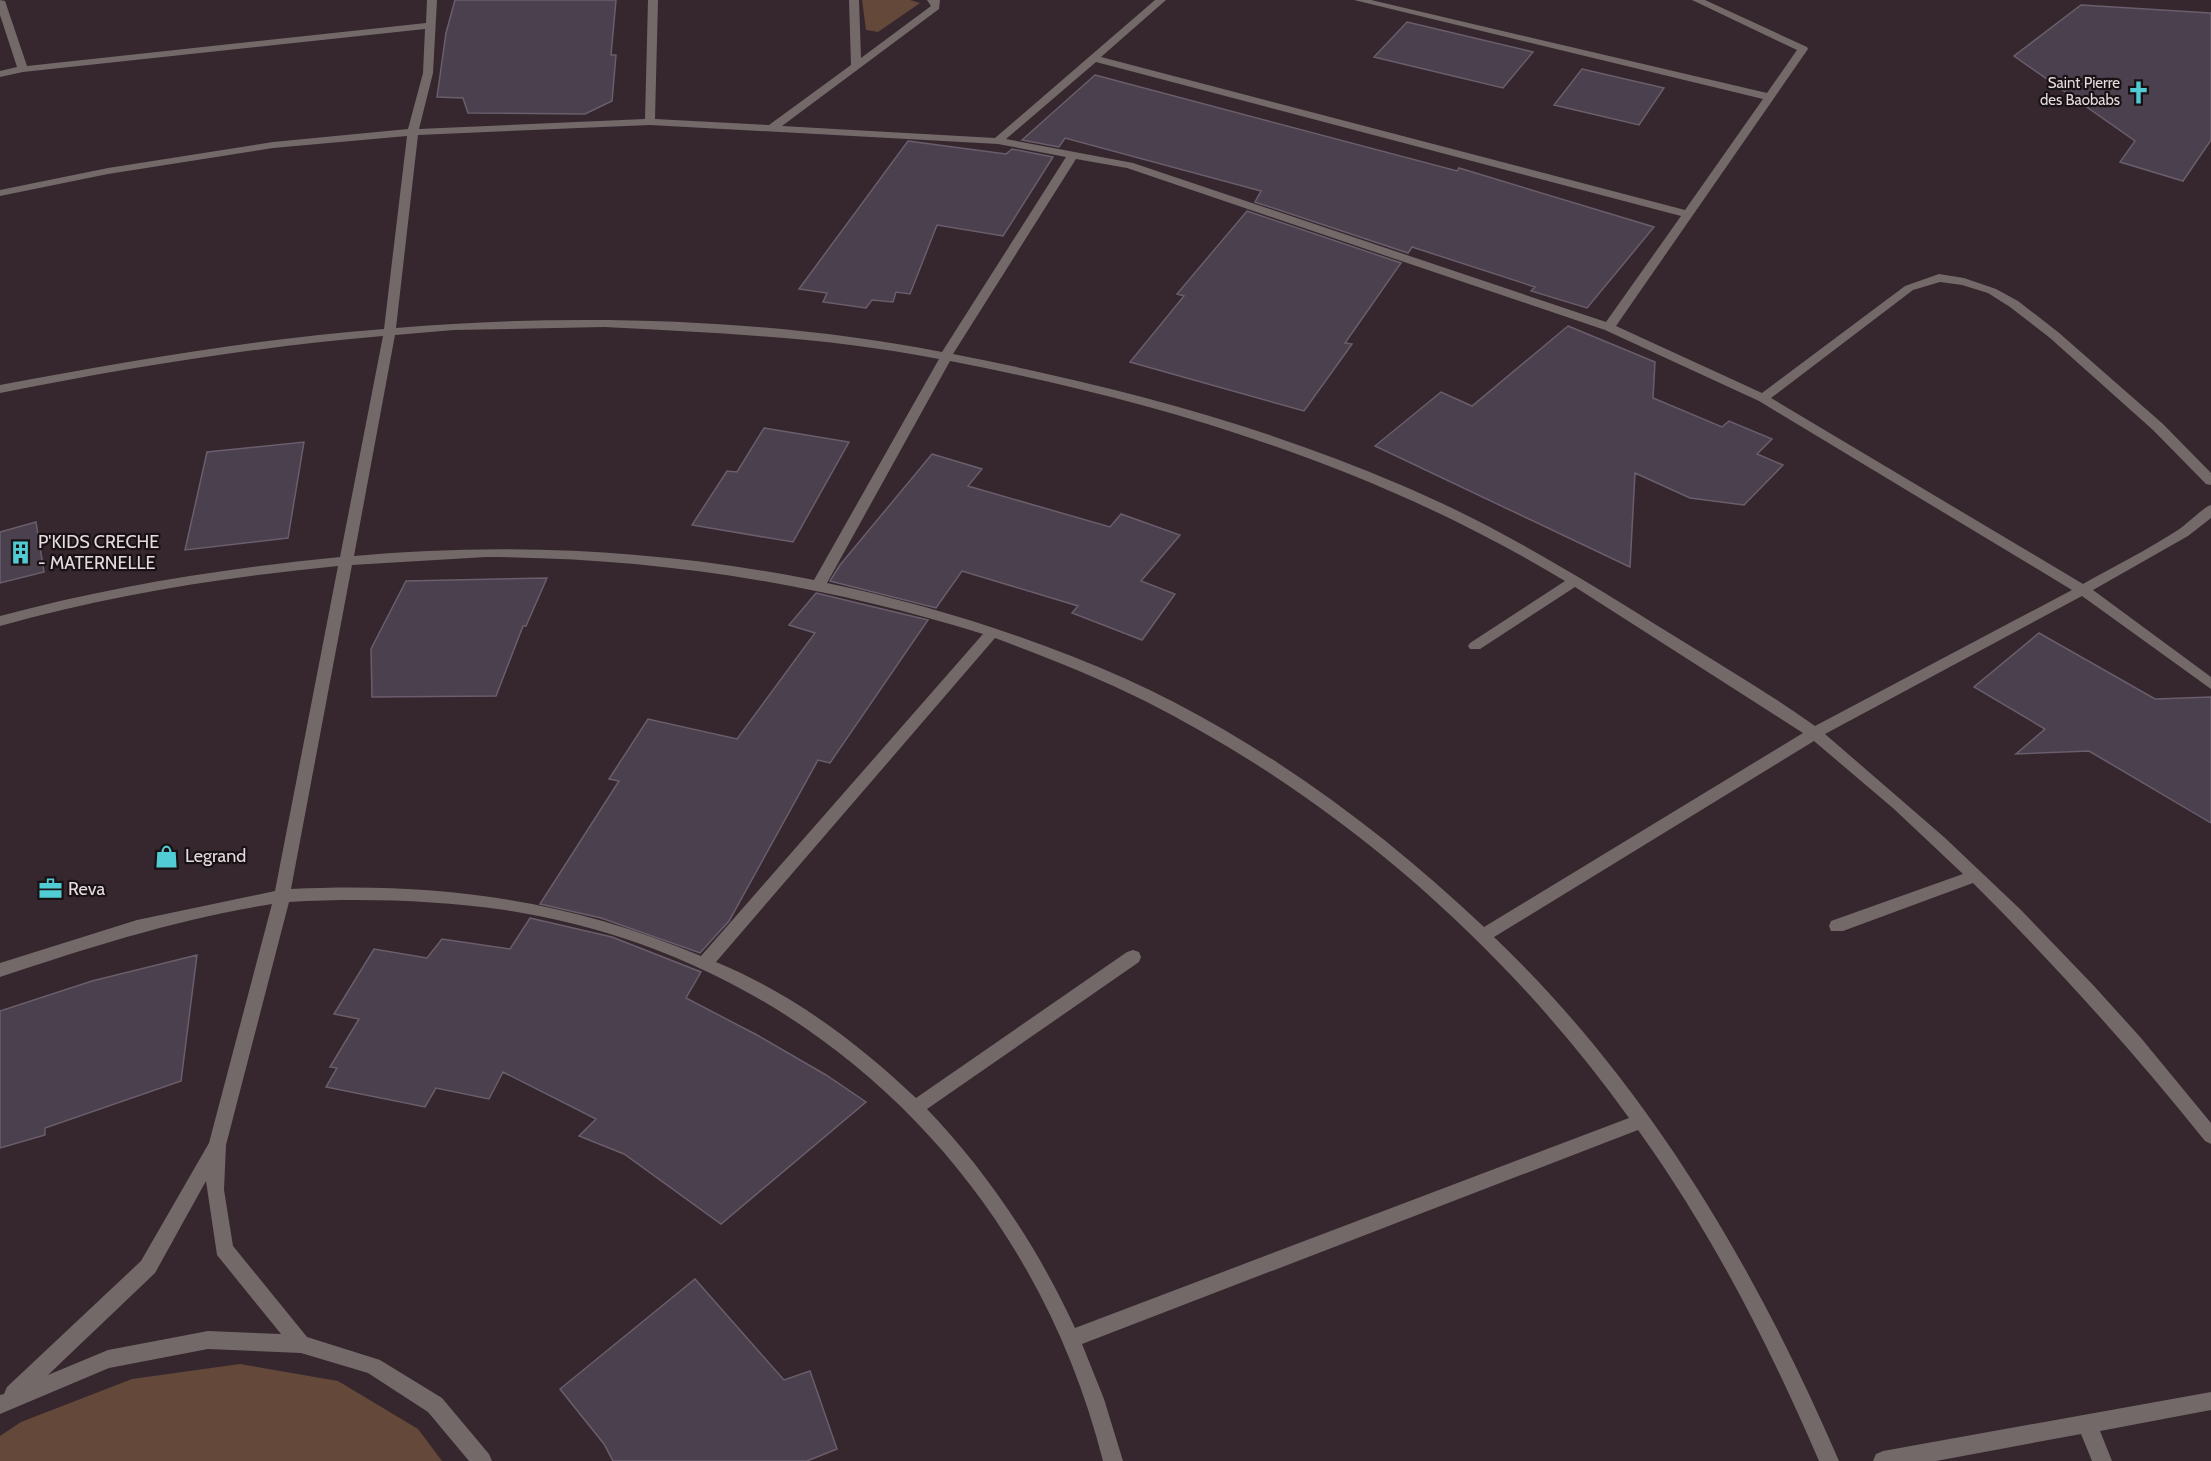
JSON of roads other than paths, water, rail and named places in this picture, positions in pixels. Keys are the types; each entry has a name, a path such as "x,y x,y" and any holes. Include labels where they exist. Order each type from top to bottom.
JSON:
{"street":[{"path":"301,1344 224,1249 215,1190 217,1145 282,896 390,329 413,132 428,73 432,0"},
{"path":"650,123 653,0"},
{"path":"854,0 856,68"},
{"path":"771,129 936,7 936,1 932,0"},
{"path":"998,141 1161,0"},
{"path":"1359,0 1769,97"},
{"path":"1402,10 1412,0"},
{"path":"1609,327 1803,49 1697,0"},
{"path":"0,1 23,69"},
{"path":"0,74 23,69 430,26"},
{"path":"1094,58 1688,214"},
{"path":"0,193 108,171 273,146 413,132 650,123 998,141 1129,165 1609,327 1763,398 2083,590 2211,684"},
{"path":"819,585 948,353 1073,155"},
{"path":"1763,398 1909,288 1938,278 1965,282 1992,291 2014,303 2054,335 2158,427 2211,480"},
{"path":"0,389 95,368 245,344 390,329 504,323 651,324 839,338 948,353 1118,391 1287,444 1456,515 1576,580 1815,733 1975,876 2125,1031 2211,1136"},
{"path":"1483,936 1815,733 2083,590 2183,533 2205,517 2211,509"},
{"path":"0,621 184,580 345,560 468,553 587,555 704,565 819,585 992,632 1094,672 1185,717 1294,782 1390,853 1483,936 1564,1022 1642,1121 1710,1224 1769,1331 1829,1461"},
{"path":"1475,646 1576,580"},
{"path":"705,963 992,632"},
{"path":"1837,926 1975,876"},
{"path":"0,970 56,949 170,917 282,896 374,892 471,900 546,912 607,929 705,963 780,1003 850,1050 915,1108 975,1174 1027,1251 1071,1339 1108,1438 1113,1461"},
{"path":"915,1108 1133,957"},
{"path":"1071,1339 1642,1121"},
{"path":"4,1403 148,1267 217,1145"},
{"path":"4,1403 108,1359 208,1340 301,1344 374,1366 435,1405 483,1461"},
{"path":"1883,1461 2086,1422 2211,1401"},
{"path":"2086,1422 2102,1461"}],"place":[{"name":"Saint Pierre des Baobabs","path":"2138,92"},
{"name":"P'KIDS CRECHE - MATERNELLE","path":"20,552"},
{"name":"Legrand","path":"167,856"},
{"name":"Reva","path":"50,889"}]}
